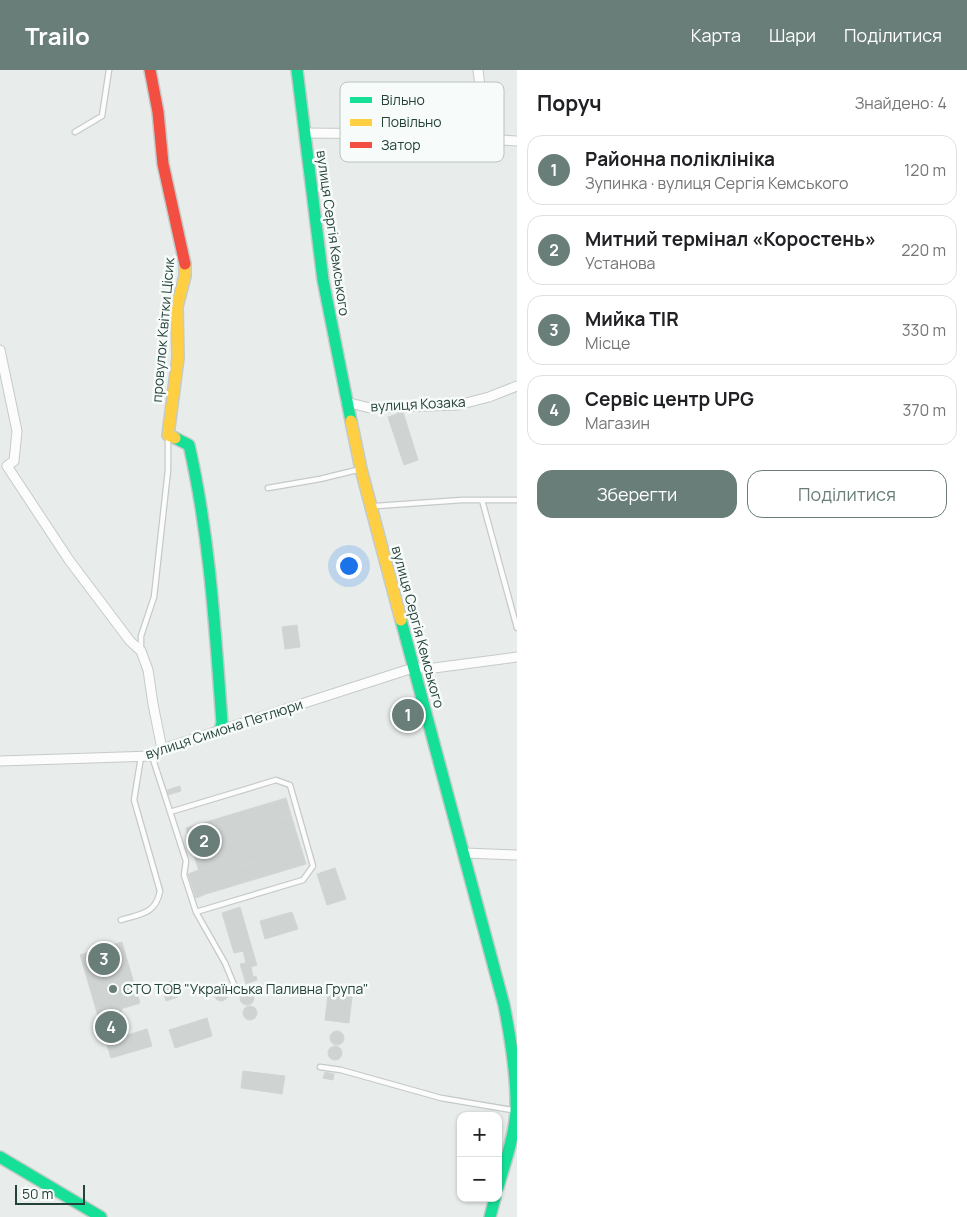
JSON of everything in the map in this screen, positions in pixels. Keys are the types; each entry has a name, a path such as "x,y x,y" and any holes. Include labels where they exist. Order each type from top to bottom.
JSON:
{"main road":[{"name":"провулок Квітки Цісик","path":"150,70 158,112 163,164 186,258 185,276 177,307 178,358 168,435"},
{"name":"вулиця Сергія Кемського","path":"297,70 323,280 346,402 361,469 504,1005 510,1036 516,1090 515,1134 502,1175"},
{"path":"168,435 189,445 196,471 212,586 222,723 220,730"},
{"path":"0,1157 101,1217"},
{"path":"490,1217 494,1202"}],"street":[{"path":"304,134 340,134"},
{"path":"504,140 517,141"},
{"path":"0,350 17,431 14,461 4,465 68,560 130,641 141,651 148,670 162,749"},
{"name":"вулиця Козака","path":"346,402 370,408 458,405 489,397 517,386"},
{"name":"вулиця Симона Петлюри","path":"0,760 152,756 162,749 414,668 434,668 517,657"},
{"path":"464,853 517,855"}],"lane":[{"path":"75,132 102,116 109,70"},
{"path":"141,651 140,636 154,597 168,470 168,435"},
{"path":"268,488 320,479 361,469"},
{"path":"371,507 462,500 517,500"},
{"path":"482,500 517,628"},
{"path":"152,756 186,861 184,875 196,912 204,923 225,963 235,987"},
{"path":"121,920 152,910 158,902 160,891 134,800 142,757"},
{"path":"170,812 276,780 290,785 313,866 304,880 196,912"},
{"path":"320,1067 341,1070 441,1098 516,1111"}],"building":[{"path":"403,412 418,460 404,465 388,417"},
{"path":"297,625 300,647 285,649 282,627"},
{"path":"180,786 181,791 168,795 167,790"},
{"path":"286,798 291,815 191,845 186,828"},
{"path":"291,815 301,848 201,878 191,845"},
{"path":"301,848 306,864 206,894 201,878"},
{"path":"335,868 346,899 327,905 317,874"},
{"path":"199,870 206,894 196,898 188,874"},
{"path":"240,907 253,952 244,955 243,951 234,953 222,913"},
{"path":"292,912 298,929 265,939 260,921"},
{"path":"122,942 128,963 86,975 80,955"},
{"path":"253,952 257,965 251,967 253,977 256,976 257,980 246,984 240,964 246,963 244,955"},
{"name":"СТО ТОВ \"Українська Паливна Група\"","path":"128,963 140,1003 98,1016 86,975"},
{"path":"172,981 178,997 166,1001 161,984"},
{"path":"221,987 226,989 228,994 226,999 221,1001 216,999 214,994 216,989"},
{"path":"247,991 252,993 254,998 252,1003 247,1005 242,1003 240,998 242,993"},
{"path":"328,994 352,997 349,1023 325,1020"},
{"path":"250,1006 255,1008 257,1013 255,1018 250,1020 245,1018 243,1013 245,1008"},
{"path":"121,1009 128,1035 106,1042 98,1016"},
{"path":"207,1018 212,1036 175,1048 169,1030"},
{"path":"147,1029 152,1046 111,1058 106,1042"},
{"path":"337,1031 342,1033 344,1038 342,1043 337,1045 332,1043 330,1038 332,1033"},
{"path":"335,1046 340,1048 342,1053 340,1058 335,1060 330,1058 328,1053 330,1048"},
{"path":"243,1071 285,1076 282,1094 241,1088"},
{"path":"325,1072 334,1074 333,1080 323,1078"}],"traffic: fast":[{"path":"297,70 323,280 351,421"},
{"path":"175,438 189,445 202,514 214,618 222,723 220,730"},
{"path":"401,620 504,1005 509,1032 516,1112 502,1173"},
{"path":"0,1157 101,1217"},
{"path":"490,1217 494,1202"}],"traffic: slow":[{"path":"175,438 168,435 178,358 177,307 185,276 185,264"},
{"path":"351,421 361,469 401,620"}],"traffic: jam":[{"path":"150,70 158,112 163,164 185,264"}],"place":[{"name":"Районна поліклініка","path":"408,715"},
{"name":"Митний термінал «Коростень»","path":"204,841"},
{"name":"Мийка TIR","path":"104,959"},
{"name":"СТО ТОВ \"Українська Паливна Група\"","path":"113,989"},
{"name":"Сервіс центр UPG","path":"111,1027"}]}
